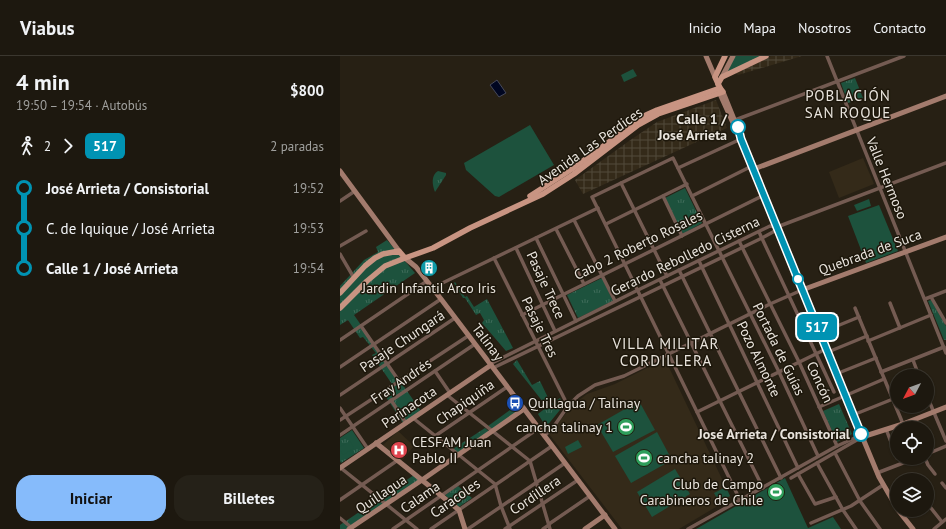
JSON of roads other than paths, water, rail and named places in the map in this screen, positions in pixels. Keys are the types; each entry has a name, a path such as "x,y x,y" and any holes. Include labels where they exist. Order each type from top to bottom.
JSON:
{"main road":[{"path":"720,90 715,77 725,56"},
{"path":"720,90 722,77 766,56"},
{"name":"Avenida Las Perdices","path":"340,308 379,270 405,258 434,248 517,205 542,194 564,182 648,119 720,90"},
{"path":"340,293 365,266 375,258 384,254 399,251"},
{"name":"Talinay","path":"399,251 405,258"}],"street":[{"path":"706,56 715,77"},
{"path":"722,77 733,56"},
{"name":"Valle Hermoso","path":"827,56 946,353"},
{"path":"735,120 904,56"},
{"path":"720,90 735,120 740,138"},
{"path":"720,90 734,128 753,167 877,473 890,496"},
{"path":"692,196 753,167 946,96"},
{"path":"678,168 740,138"},
{"name":"Portada de Guías","path":"621,183 673,158 779,372 818,456"},
{"path":"777,227 946,163"},
{"name":"Talinay","path":"340,171 399,251"},
{"path":"667,276 621,183 592,197 740,500"},
{"path":"606,224 687,184"},
{"path":"340,201 355,191"},
{"name":"Cabo 2 Roberto Rosales","path":"522,315 764,195"},
{"path":"662,196 682,236"},
{"path":"432,288 598,208"},
{"path":"574,220 615,301"},
{"name":"Gerardo Rebolledo Cisterna","path":"491,366 536,341 699,260 770,226 777,227"},
{"name":"Gerardo Rebolledo Cisterna","path":"491,366 538,347 742,248 773,232 777,227"},
{"path":"556,229 584,284"},
{"path":"340,246 366,231"},
{"path":"759,232 834,392"},
{"name":"Quebrada de Suca","path":"802,290 946,237"},
{"path":"536,238 576,321"},
{"name":"Concón","path":"739,241 799,362 837,446"},
{"name":"Pasaje Trece","path":"516,248 556,331"},
{"path":"340,254 354,278"},
{"name":"Talinay","path":"405,258 416,267 441,299 615,529"},
{"name":"Pasaje Tres","path":"494,258 568,406"},
{"name":"Pozo Almonte","path":"699,260 798,468"},
{"path":"679,270 740,391 781,478"},
{"path":"660,280 763,488"},
{"path":"340,340 427,281"},
{"path":"544,436 552,429 568,406 578,396 595,385 624,376 691,342 802,290"},
{"path":"925,299 946,291"},
{"path":"931,297 946,323"},
{"path":"340,367 441,299"},
{"path":"890,303 900,328"},
{"path":"855,308 890,394"},
{"path":"697,412 817,353 900,328 931,315"},
{"path":"820,333 859,317"},
{"name":"Pasaje Chungará","path":"340,395 455,318"},
{"path":"361,326 399,382"},
{"path":"340,420 468,336"},
{"name":"Fray Andrés","path":"340,435 475,344"},
{"path":"881,372 944,347"},
{"path":"836,374 876,358"},
{"path":"913,360 916,369"},
{"name":"Parinacota","path":"340,468 491,366"},
{"path":"435,371 449,394 469,413 530,461 535,483 549,526"},
{"path":"819,407 884,379"},
{"name":"Chapiquiña","path":"435,436 507,387"},
{"path":"391,400 406,423"},
{"path":"853,415 890,400"},
{"path":"934,412 946,407"},
{"path":"340,408 368,449"},
{"name":"Quillagua","path":"351,529 524,409"},
{"path":"911,421 931,413"},
{"path":"933,413 946,441"},
{"path":"413,418 495,484 509,528"},
{"name":"Calama","path":"393,529 539,428"},
{"path":"791,478 862,437 890,428"},
{"path":"886,429 890,440"},
{"path":"688,529 818,456 857,437 862,437"},
{"path":"376,443 459,510 465,529"},
{"name":"Caracoles","path":"431,529 552,446"},
{"path":"934,451 946,446"},
{"path":"834,453 860,501 880,529"},
{"path":"340,500 398,460"},
{"path":"468,529 565,463"},
{"path":"818,463 842,510 856,529"},
{"path":"877,473 897,465"},
{"path":"928,465 935,474"},
{"path":"340,468 417,529"},
{"path":"798,474 815,504 836,497"},
{"name":"Cordillera","path":"505,529 509,528 578,480"},
{"path":"942,483 946,488"},
{"path":"811,523 860,501 883,485"},
{"path":"543,529 590,496"},
{"path":"934,510 944,520 935,528"},
{"path":"585,529 605,516"},
{"path":"904,517 913,529"},
{"path":"340,518 351,529"}],"water":[{"path":"497,80 506,93 499,97 490,85"}],"place":[{"name":"Calle 1 / José Arrieta","path":"738,127"},
{"name":"Jardin Infantil Arco Iris","path":"429,268"},
{"name":"Quillagua / Talinay","path":"515,403"},
{"name":"cancha talinay 1","path":"626,427"},
{"name":"José Arrieta / Consistorial","path":"861,434"},
{"name":"CESFAM Juan Pablo II","path":"399,450"},
{"name":"cancha talinay 2","path":"644,458"},
{"name":"Club de Campo Carabineros de Chile","path":"776,492"}],"district":[{"name":"POBLACIÓN SAN ROQUE","path":"848,104"},
{"name":"VILLA MILITAR CORDILLERA","path":"666,352"}]}
